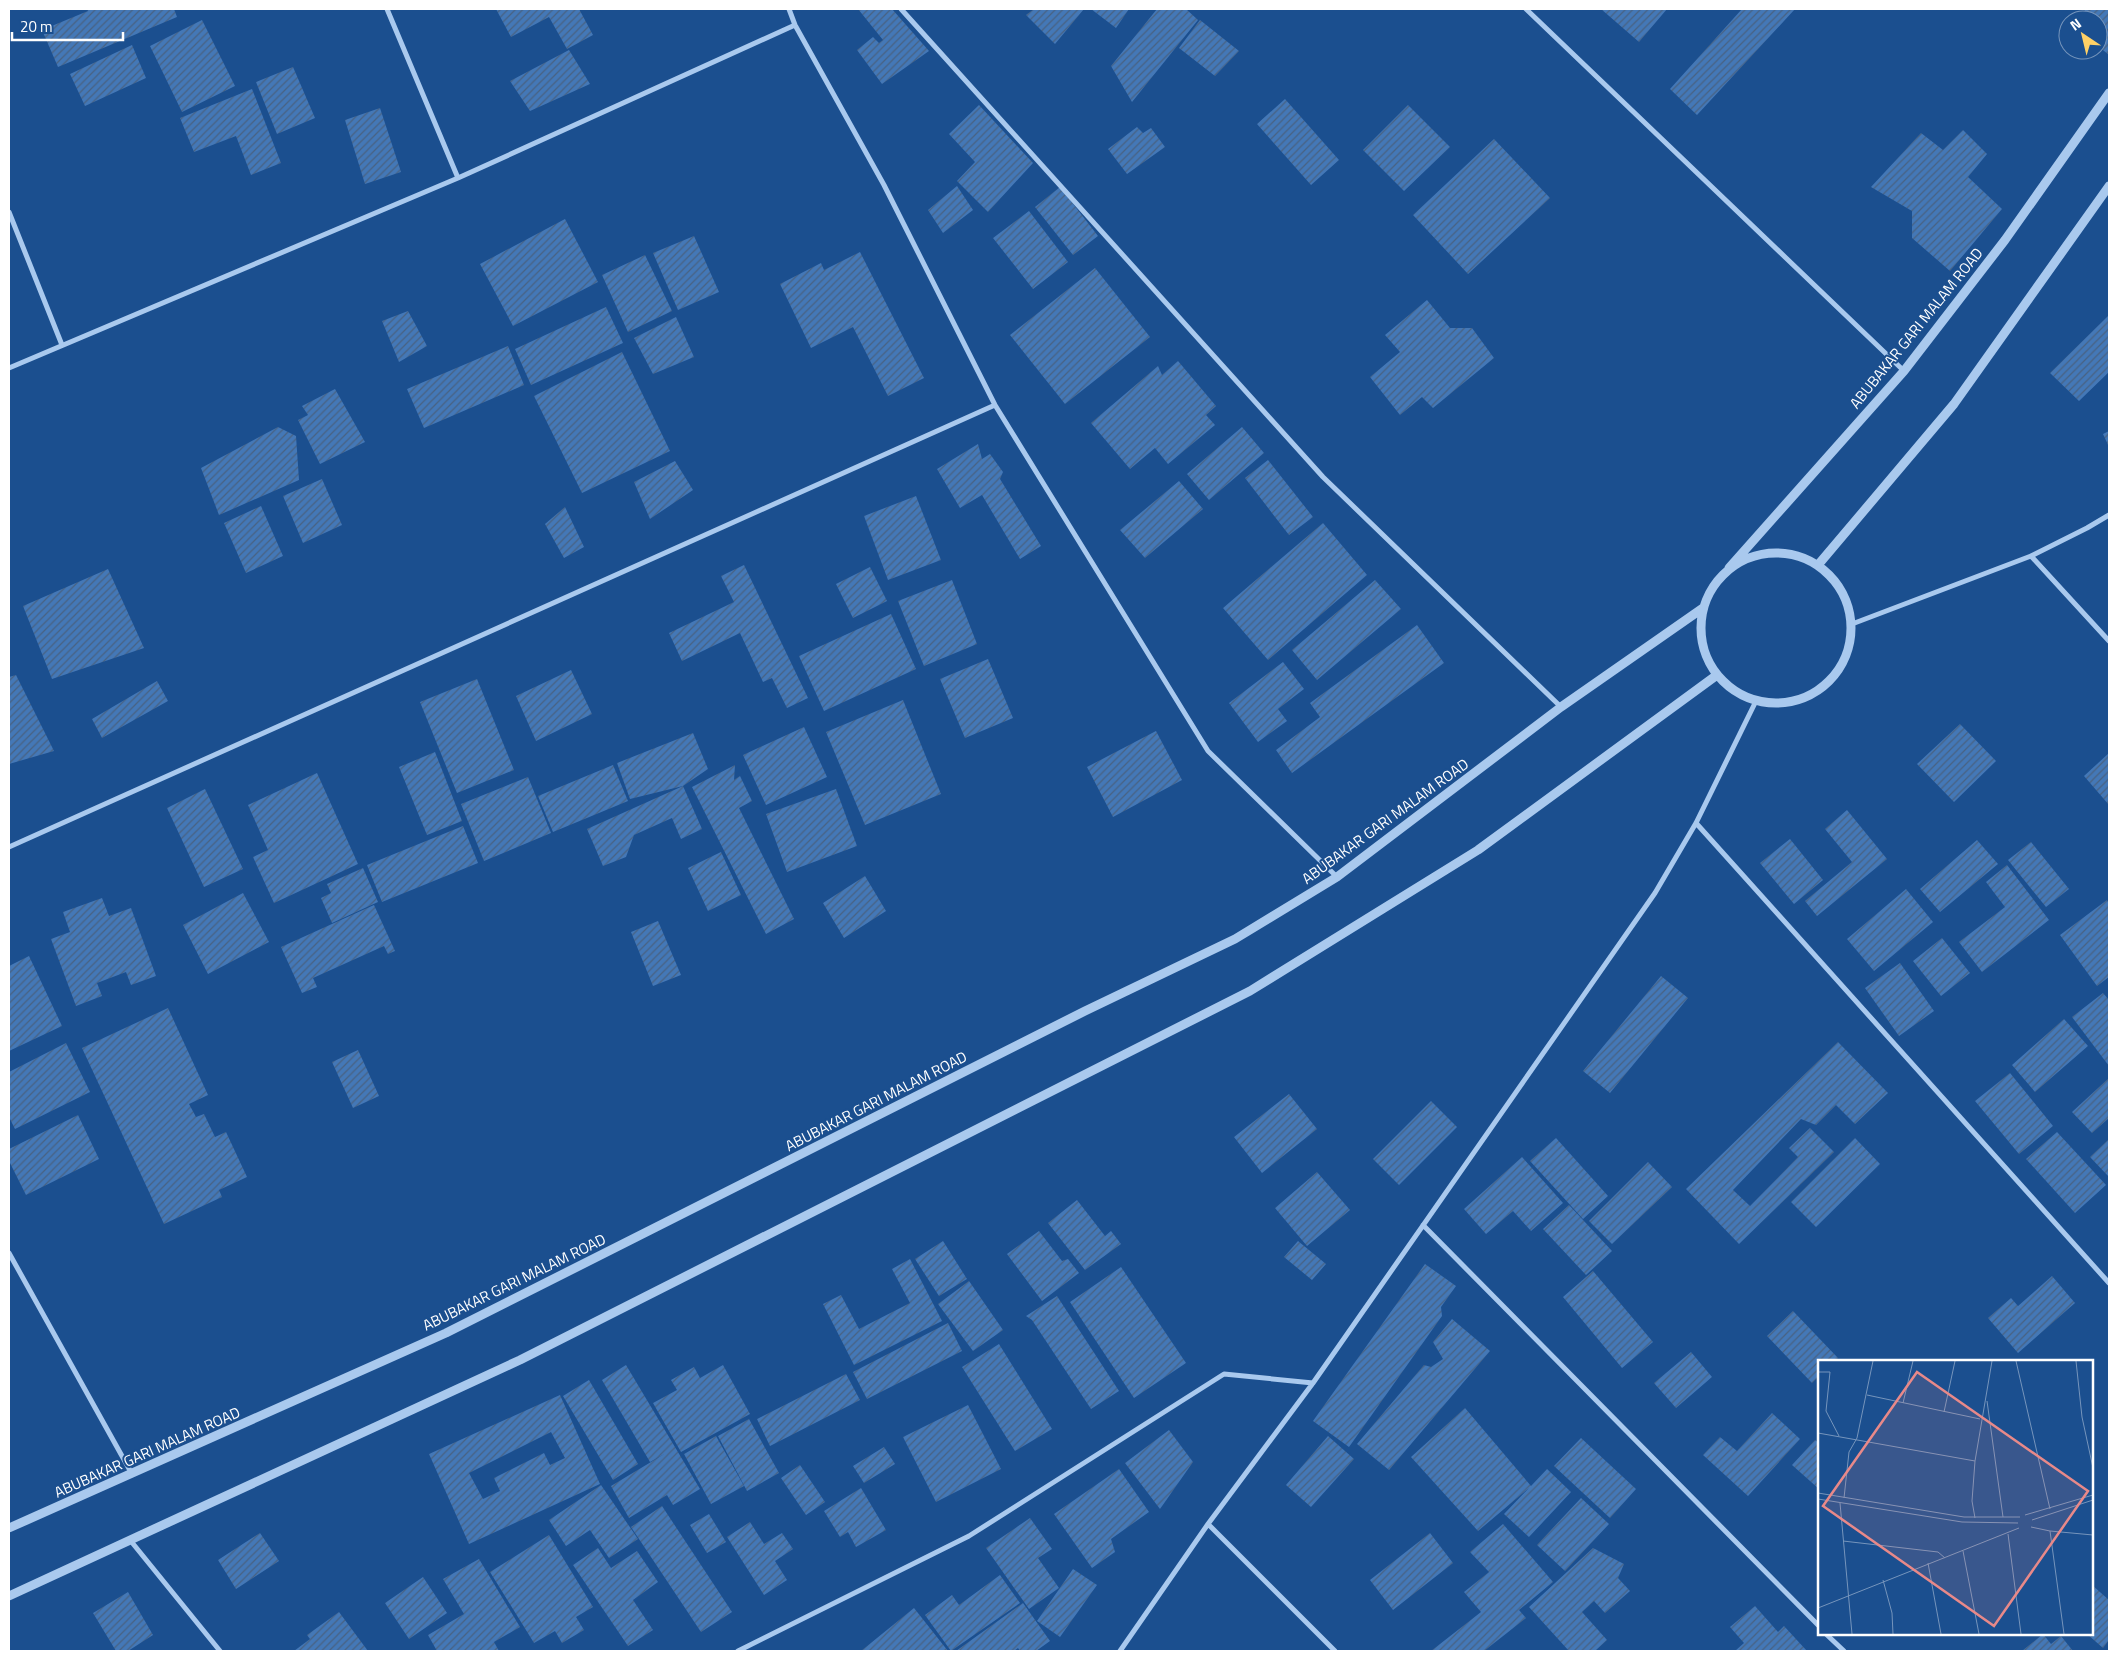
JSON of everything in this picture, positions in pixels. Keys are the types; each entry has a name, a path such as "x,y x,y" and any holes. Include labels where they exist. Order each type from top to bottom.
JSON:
{"street":[{"path":"387,9 458,178"},
{"path":"789,9 795,25 884,185 995,405 1208,751 1337,877"},
{"path":"901,9 1322,477 1561,707"},
{"path":"1526,9 1904,371"},
{"path":"9,368 458,178 795,25"},
{"name":"ABUBAKAR GARI MALAM ROAD","path":"1729,568 1904,371 2005,240 2109,94"},
{"path":"1818,564 1954,404 2109,186"},
{"path":"9,212 62,345"},
{"path":"9,846 995,405"},
{"path":"1852,624 2031,556 2088,528 2109,515"},
{"path":"1773,552 1797,555 1818,564 1836,580 1848,601 1852,624 1850,648 1839,670 1823,687 1803,699 1779,703 1756,701 1734,691 1717,675 1705,655 1700,632 1703,608 1713,586 1729,568 1750,557 1773,552"},
{"path":"2031,556 2109,641"},
{"name":"ABUBAKAR GARI MALAM ROAD","path":"9,1528 446,1333 1085,1011 1235,939 1337,877 1561,707 1703,608"},
{"path":"9,1596 520,1360 1250,992 1478,850 1717,675"},
{"path":"1120,1651 1208,1524 1313,1383 1655,893 1696,823 1756,701"},
{"path":"1696,823 2109,1283"},
{"path":"1423,1225 1818,1625"},
{"path":"9,1253 132,1474"},
{"path":"738,1651 969,1536 1224,1374 1313,1383"},
{"path":"1208,1524 1335,1651"},
{"path":"130,1540 220,1651"},
{"path":"1827,1635 1844,1651"}],"building":[{"path":"87,9 174,9 177,17 58,67 42,30 88,11"},
{"path":"496,9 579,9 593,35 567,49 549,17 511,37"},
{"path":"858,9 892,9 929,51 882,84 857,50 873,37 879,43 883,40"},
{"path":"1034,9 1084,9 1055,44 1026,15"},
{"path":"1091,9 1129,9 1116,28"},
{"path":"1157,9 1186,9 1198,20 1132,102 1111,66"},
{"path":"1601,9 1667,9 1639,42"},
{"path":"1742,9 1795,9 1697,115 1670,89"},
{"path":"2109,9 2109,55 2108,10 2085,10"},
{"path":"202,20 235,86 182,112 150,46"},
{"path":"1200,20 1239,51 1215,76 1179,48"},
{"path":"132,45 146,78 85,106 70,74"},
{"path":"569,50 590,84 530,111 510,81"},
{"path":"293,67 315,118 277,134 256,82"},
{"path":"252,89 281,163 251,175 236,136 194,152 180,118"},
{"path":"1285,99 1339,160 1311,185 1257,124"},
{"path":"979,105 1033,163 988,212 957,181 975,162 949,134"},
{"path":"1408,105 1450,147 1404,191 1363,150"},
{"path":"380,108 401,172 365,184 345,120"},
{"path":"1137,127 1143,133 1151,128 1165,147 1127,174 1108,149"},
{"path":"1963,130 1987,154 1968,177 2002,209 1950,271 1912,238 1912,211 1871,187 1921,133 1943,150"},
{"path":"1494,139 1550,198 1468,274 1413,215"},
{"path":"957,186 973,210 943,233 928,210"},
{"path":"1060,187 1098,236 1073,255 1035,207"},
{"path":"1029,211 1068,262 1033,289 993,238"},
{"path":"565,219 598,282 513,326 480,264"},
{"path":"694,236 719,292 678,310 653,253"},
{"path":"860,252 924,378 888,396 853,327 811,348 780,284 821,263 824,270"},
{"path":"645,255 672,311 628,332 602,275"},
{"path":"1095,268 1150,337 1065,404 1010,335"},
{"path":"1427,300 1450,328 1472,328 1494,358 1433,408 1422,397 1400,415 1370,377 1400,352 1385,335"},
{"path":"606,307 623,343 531,385 515,349"},
{"path":"408,311 427,346 399,362 382,321"},
{"path":"2109,315 2109,372 2079,401 2050,373"},
{"path":"676,317 694,357 653,374 634,338"},
{"path":"508,346 524,385 424,428 407,389"},
{"path":"622,352 670,451 582,493 534,396"},
{"path":"1178,361 1216,406 1206,415 1215,425 1168,464 1155,448 1130,469 1091,423 1158,366 1162,375"},
{"path":"335,389 365,442 320,464 298,420 308,415 302,406"},
{"path":"278,427 296,436 299,480 219,515 201,468"},
{"path":"1242,427 1264,453 1209,500 1187,474"},
{"path":"2109,431 2109,447 2103,434"},
{"path":"978,444 982,459 990,454 1003,472 1000,479 1041,546 1020,559 982,495 960,508 937,469"},
{"path":"1268,460 1313,517 1289,535 1245,478"},
{"path":"675,461 693,490 650,519 634,482"},
{"path":"322,479 342,525 303,543 283,496"},
{"path":"1179,481 1203,509 1145,558 1120,530"},
{"path":"916,496 941,560 888,580 864,516"},
{"path":"261,506 283,556 246,573 224,523"},
{"path":"565,507 584,547 564,558 545,524"},
{"path":"1323,523 1367,575 1268,660 1223,608"},
{"path":"744,565 808,698 787,708 772,678 763,682 740,633 682,661 669,633 734,602 721,576"},
{"path":"870,567 887,601 853,618 836,584"},
{"path":"108,569 144,648 52,679 23,606"},
{"path":"952,580 977,644 924,666 898,601"},
{"path":"1375,580 1401,609 1317,680 1292,650"},
{"path":"891,614 916,669 824,711 799,656"},
{"path":"1417,625 1444,663 1292,773 1276,750 1320,717 1310,703"},
{"path":"988,659 1013,718 965,738 940,679"},
{"path":"1283,662 1304,689 1278,709 1287,721 1258,742 1229,703"},
{"path":"571,670 592,714 536,741 516,696"},
{"path":"16,675 54,751 9,764 9,677"},
{"path":"477,679 514,770 457,793 420,702"},
{"path":"157,681 168,701 102,738 92,719"},
{"path":"903,700 941,794 865,825 826,732"},
{"path":"1960,724 1996,761 1954,802 1917,764"},
{"path":"804,727 827,777 766,805 743,755"},
{"path":"1156,731 1182,780 1113,817 1087,767"},
{"path":"693,733 708,769 683,786 630,799 617,763"},
{"path":"435,752 462,821 427,835 399,767"},
{"path":"2109,753 2109,805 2084,776"},
{"path":"613,765 628,801 553,832 538,796"},
{"path":"735,765 734,780 740,776 752,801 739,808 794,919 766,934 692,787"},
{"path":"317,773 358,864 274,903 253,857 268,850 248,805"},
{"path":"528,777 551,833 484,861 461,804"},
{"path":"683,786 702,829 681,839 672,818 634,835 626,857 603,866 587,829"},
{"path":"205,789 243,869 204,887 167,808"},
{"path":"836,789 857,846 787,872 766,814"},
{"path":"1847,810 1887,859 1817,916 1805,901 1852,862 1825,829"},
{"path":"463,826 478,863 382,902 367,865"},
{"path":"1790,839 1823,880 1794,904 1760,863"},
{"path":"1977,840 1998,864 1940,912 1920,889"},
{"path":"2031,842 2069,889 2046,907 2008,860"},
{"path":"721,852 741,895 708,911 688,868"},
{"path":"2007,865 2049,920 1982,972 1959,942 2005,907 1986,882"},
{"path":"363,868 378,902 332,923 321,898 331,893 327,884"},
{"path":"865,876 886,911 844,938 823,903"},
{"path":"1906,889 1933,922 1874,971 1847,939"},
{"path":"243,893 269,942 208,974 183,925"},
{"path":"102,898 109,916 131,908 156,976 131,985 126,972 97,983 102,996 76,1006 51,939 70,932 63,912"},
{"path":"2107,900 2109,904 2109,977 2097,986 2060,935"},
{"path":"374,905 395,951 388,954 384,946 313,978 317,987 302,993 281,947"},
{"path":"658,921 681,975 653,986 631,932"},
{"path":"1942,938 1970,973 1941,996 1913,961"},
{"path":"29,956 62,1026 9,1051 9,966"},
{"path":"1900,963 1934,1011 1899,1036 1865,988"},
{"path":"1661,976 1688,998 1610,1093 1583,1071"},
{"path":"2103,993 2109,1000 2109,1066 2072,1017"},
{"path":"168,1008 208,1095 189,1104 196,1117 204,1114 215,1137 226,1132 247,1177 219,1190 222,1197 164,1224 82,1048"},
{"path":"2064,1019 2088,1046 2035,1092 2012,1065"},
{"path":"1838,1042 1888,1093 1855,1124 1836,1105 1816,1125 1801,1119 1733,1190 1750,1206 1798,1157 1789,1148 1810,1128 1834,1152 1739,1244 1686,1189"},
{"path":"66,1043 90,1092 15,1129 9,1117 9,1072"},
{"path":"358,1050 379,1096 353,1108 332,1062"},
{"path":"2010,1073 2053,1126 2019,1154 1975,1101"},
{"path":"2109,1078 2109,1118 2092,1133 2072,1112"},
{"path":"1289,1094 1317,1129 1262,1173 1234,1137"},
{"path":"1431,1101 1457,1127 1399,1185 1373,1159"},
{"path":"78,1115 99,1159 26,1195 9,1161 9,1149"},
{"path":"2057,1132 2106,1185 2075,1213 2026,1159"},
{"path":"1556,1138 1608,1196 1583,1219 1530,1161"},
{"path":"1855,1138 1880,1164 1816,1227 1791,1202"},
{"path":"2109,1139 2109,1177 2090,1157"},
{"path":"1522,1157 1563,1203 1531,1231 1513,1211 1486,1234 1464,1209"},
{"path":"1648,1162 1672,1187 1612,1244 1589,1221"},
{"path":"1317,1172 1350,1210 1307,1246 1275,1208"},
{"path":"1077,1200 1105,1236 1111,1231 1121,1244 1085,1270 1048,1223"},
{"path":"1569,1205 1612,1251 1586,1275 1543,1229"},
{"path":"1039,1231 1062,1261 1068,1259 1079,1273 1042,1301 1007,1254"},
{"path":"943,1241 967,1279 939,1296 915,1259"},
{"path":"1298,1241 1326,1264 1312,1280 1284,1257"},
{"path":"910,1259 942,1321 854,1365 823,1304 841,1295 859,1329 910,1303 892,1269"},
{"path":"1425,1264 1456,1286 1441,1307 1442,1316 1349,1447 1313,1421"},
{"path":"1121,1267 1186,1363 1134,1398 1070,1302"},
{"path":"1593,1271 1653,1342 1622,1368 1563,1297"},
{"path":"2052,1276 2075,1303 2018,1353 1988,1318 2011,1298 2018,1306"},
{"path":"969,1281 1003,1330 973,1351 938,1304"},
{"path":"1057,1296 1119,1391 1091,1409 1032,1320 1026,1316"},
{"path":"1793,1311 1838,1358 1835,1360 1818,1360 1818,1377 1812,1383 1767,1336"},
{"path":"1452,1319 1490,1351 1389,1470 1357,1444 1424,1365 1431,1367 1443,1359 1433,1342"},
{"path":"948,1323 962,1351 867,1399 853,1372"},
{"path":"999,1344 1052,1429 1015,1451 962,1367"},
{"path":"1691,1352 1712,1377 1676,1408 1654,1383"},
{"path":"626,1365 700,1489 673,1505 667,1495 629,1518 611,1486 666,1453 650,1462 602,1380"},
{"path":"723,1365 750,1414 681,1452 653,1403 677,1390 671,1380 694,1367 700,1378"},
{"path":"846,1374 860,1400 770,1446 757,1419"},
{"path":"589,1380 638,1464 613,1480 563,1396"},
{"path":"560,1395 600,1484 469,1544 429,1454","holes":["551,1432 565,1458 550,1465 544,1453 494,1478 500,1491 483,1499 469,1473"]},
{"path":"968,1405 1001,1469 936,1502 903,1437"},
{"path":"1465,1408 1531,1486 1547,1469 1571,1492 1529,1537 1504,1514 1529,1488 1478,1531 1411,1457"},
{"path":"1772,1413 1800,1439 1748,1496 1703,1455 1720,1437 1737,1451"},
{"path":"749,1419 779,1473 747,1491 718,1436"},
{"path":"1169,1430 1193,1462 1160,1509 1125,1463"},
{"path":"716,1436 744,1486 711,1504 684,1454"},
{"path":"1328,1436 1354,1459 1311,1507 1286,1485"},
{"path":"1581,1438 1636,1489 1610,1518 1554,1466"},
{"path":"1815,1440 1818,1442 1818,1488 1792,1465"},
{"path":"884,1447 895,1464 864,1483 853,1466"},
{"path":"800,1465 825,1502 806,1515 781,1478"},
{"path":"1119,1469 1149,1512 1111,1539 1115,1552 1092,1568 1054,1514"},
{"path":"601,1485 638,1539 609,1558 590,1530 566,1546 549,1520"},
{"path":"861,1488 886,1530 856,1547 848,1532 840,1537 824,1511"},
{"path":"1581,1498 1609,1524 1565,1571 1537,1545"},
{"path":"662,1506 732,1612 701,1632 631,1527"},
{"path":"709,1514 726,1542 707,1553 690,1525"},
{"path":"1030,1518 1052,1549 1038,1558 1059,1588 1029,1609 986,1548"},
{"path":"750,1522 764,1544 782,1533 793,1549 775,1561 787,1580 764,1595 727,1537"},
{"path":"1503,1524 1553,1582 1519,1610 1526,1618 1484,1651 1431,1651 1481,1612 1464,1592 1489,1572 1470,1552"},
{"path":"260,1533 279,1561 236,1589 218,1560"},
{"path":"1430,1533 1453,1563 1393,1610 1370,1580"},
{"path":"549,1535 593,1607 576,1617 584,1630 562,1643 555,1631 534,1643 490,1572"},
{"path":"598,1548 611,1568 637,1551 658,1582 633,1600 653,1630 628,1646 573,1565"},
{"path":"1593,1548 1624,1564 1618,1578 1630,1591 1605,1613 1594,1601 1582,1612 1607,1640 1595,1651 1569,1651 1529,1607"},
{"path":"479,1559 520,1627 494,1642 499,1651 437,1651 428,1635 464,1614 443,1579"},
{"path":"1073,1569 1097,1585 1060,1637 1037,1621"},
{"path":"1000,1575 1020,1603 951,1651 925,1615 952,1595 959,1605"},
{"path":"423,1577 447,1613 409,1639 385,1603"},
{"path":"2093,1586 2109,1600 2109,1640 2103,1648 2088,1635 2093,1635"},
{"path":"128,1592 153,1635 128,1651 116,1651 93,1613"},
{"path":"1023,1603 1050,1641 1036,1651 1020,1651 1018,1648 1014,1651 956,1651"},
{"path":"1755,1606 1778,1632 1784,1626 1807,1651 1735,1651 1744,1643 1730,1627"},
{"path":"914,1608 948,1651 861,1651"},
{"path":"339,1612 368,1651 294,1651 310,1639 307,1635"},
{"path":"2044,1635 2051,1644 2061,1636 2073,1651 2022,1651"}]}
